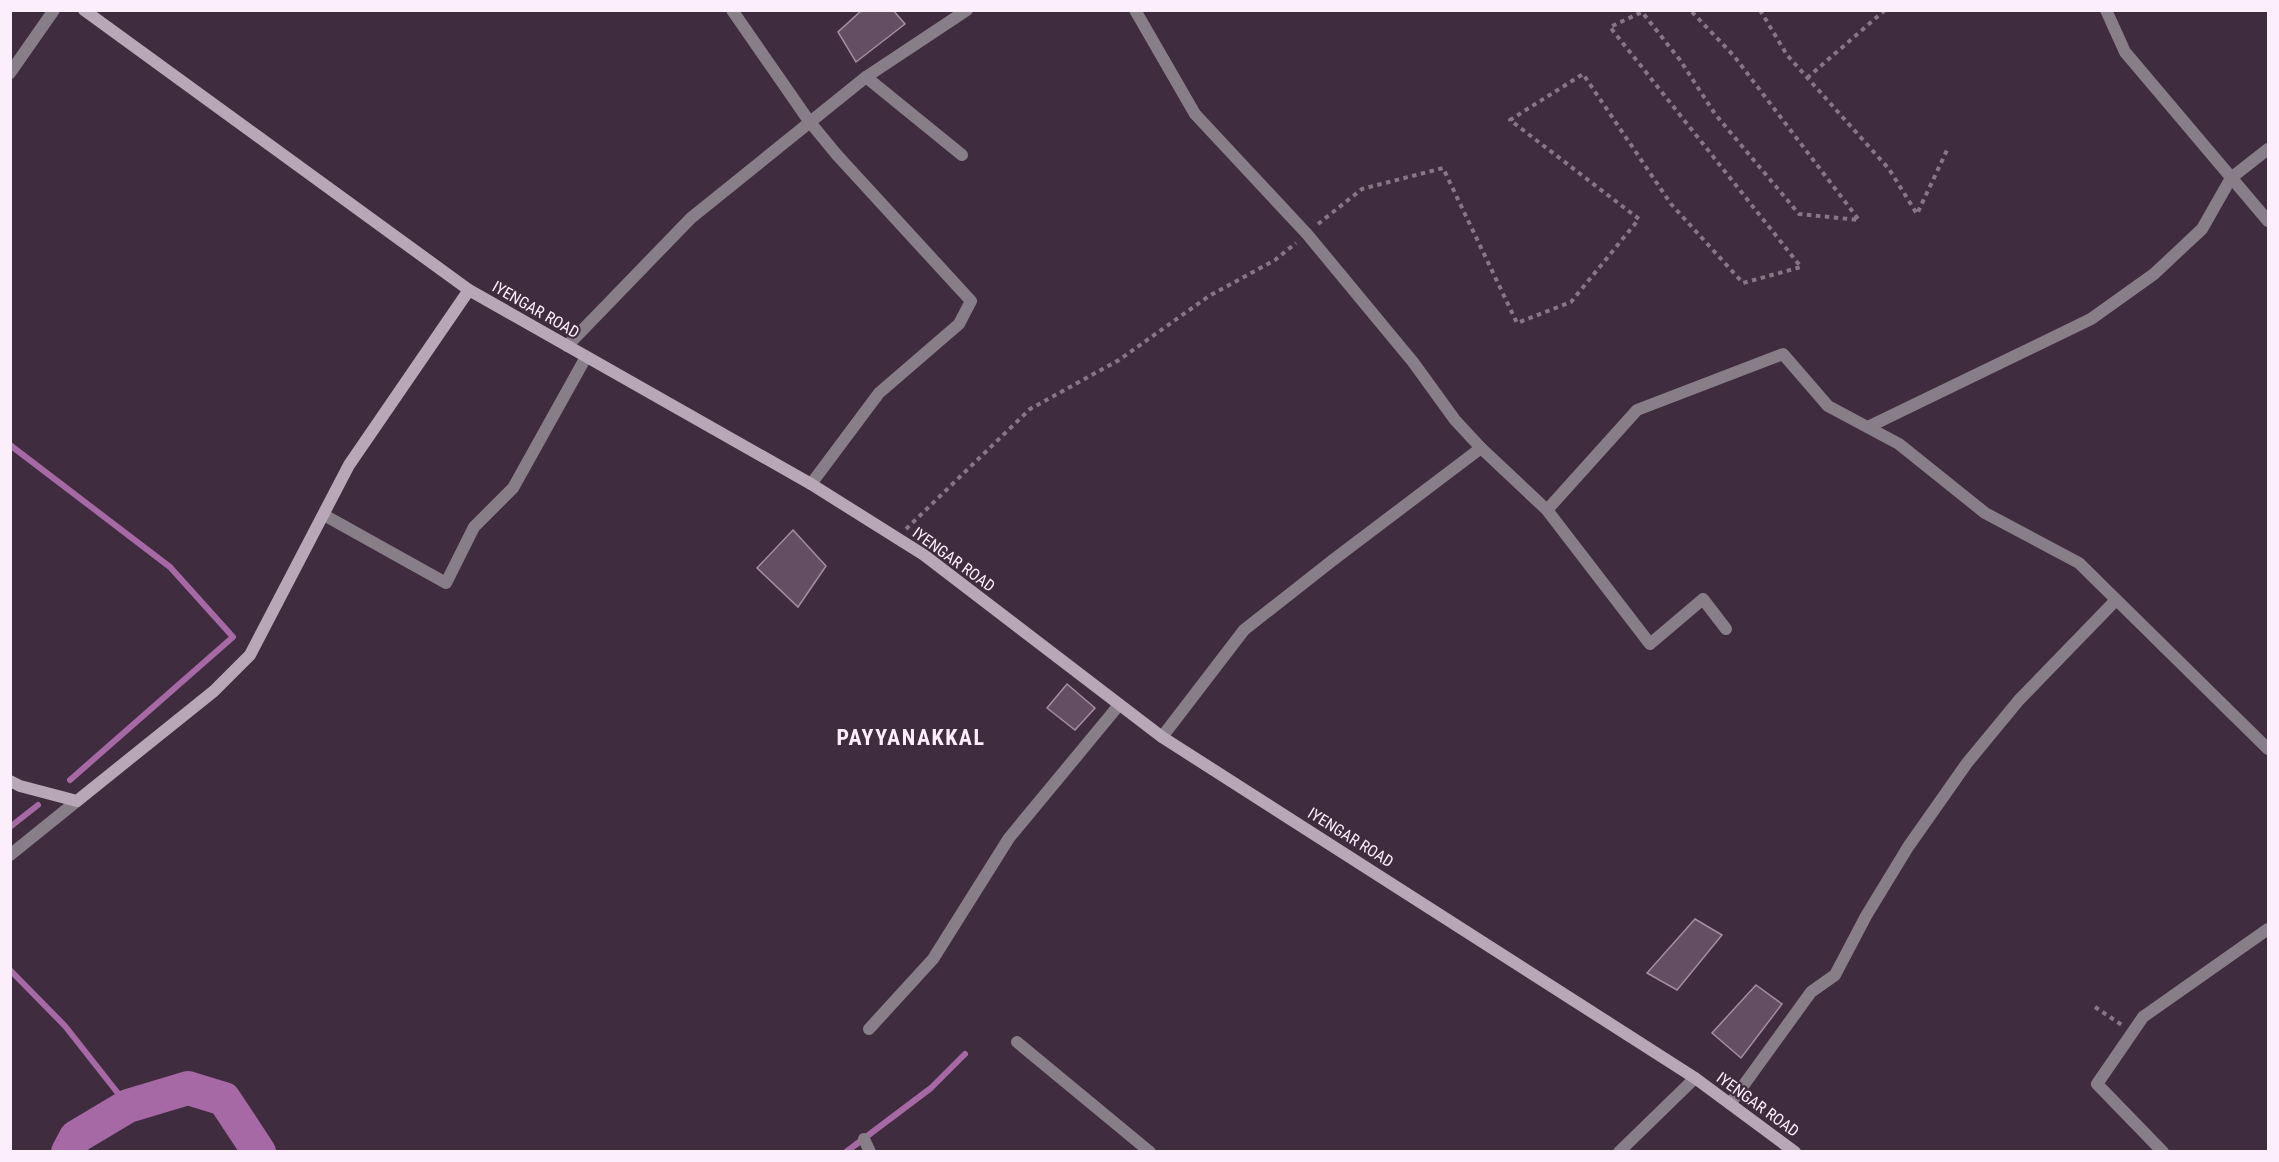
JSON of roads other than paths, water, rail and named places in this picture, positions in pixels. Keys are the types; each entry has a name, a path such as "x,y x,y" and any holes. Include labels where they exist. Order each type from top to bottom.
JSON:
{"main road":[{"name":"IYENGAR ROAD","path":"84,10 469,290 811,484 924,555 1162,737 1695,1078 1795,1152"},
{"path":"10,781 20,786 77,801 214,691 250,655 349,465 469,290"}],"street":[{"path":"10,73 54,10"},
{"path":"732,10 809,121 837,155 971,301 958,324 879,393 811,484"},
{"path":"567,346 691,218 866,77 967,10"},
{"path":"1135,10 1195,114 1307,234 1413,362 1455,420 1481,448 1547,510 1650,644 1703,599 1726,629"},
{"path":"2106,10 2125,52 2268,221"},
{"path":"866,77 962,155"},
{"path":"1868,427 2091,319 2154,274 2202,229 2231,178 2268,149"},
{"path":"1547,510 1637,410 1782,354 1828,406 1899,444 1985,513 2079,563 2268,749"},
{"path":"324,515 446,583 474,527 513,488 586,357"},
{"path":"1162,737 1245,630 1481,448"},
{"path":"1730,1104 1811,992 1835,975 1866,916 1908,847 1967,763 2019,700 2116,600"},
{"path":"869,1029 933,959 1009,838 1119,705"},
{"path":"10,855 77,801"},
{"path":"2163,1152 2097,1084 2143,1017 2268,929"},
{"path":"1017,1042 1150,1152"},
{"path":"1618,1152 1695,1078"},
{"path":"864,1139 870,1152"}],"waterway":[{"path":"10,445 170,567 233,637 70,780"},
{"path":"10,827 38,805"},
{"path":"10,970 65,1026 128,1106"},
{"path":"846,1152 931,1088 965,1054"},
{"path":"68,1152 76,1137 128,1106 188,1088 224,1099 259,1152"}],"district":[{"name":"PAYYANAKKAL","path":"911,737"}]}
